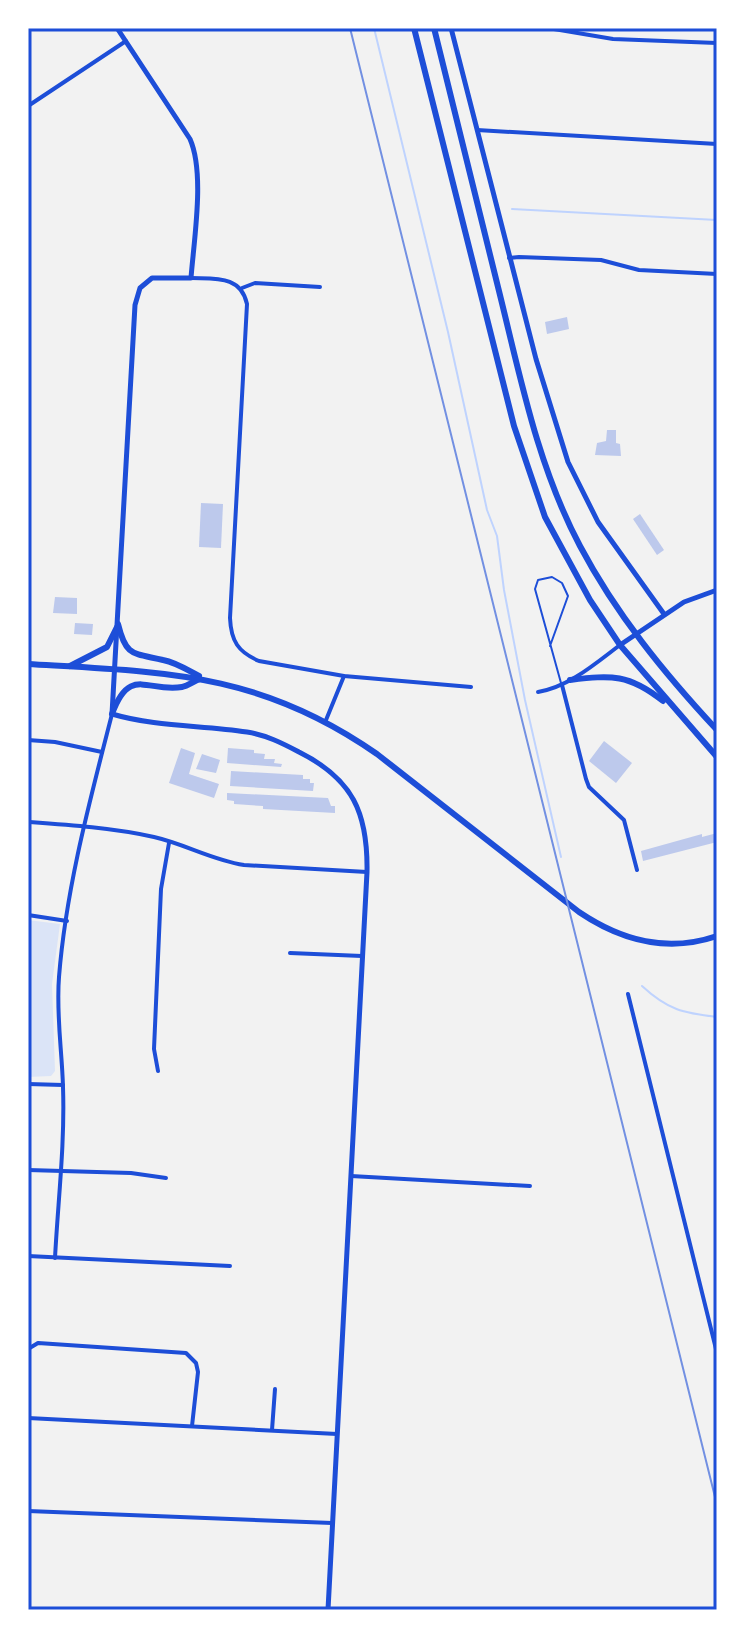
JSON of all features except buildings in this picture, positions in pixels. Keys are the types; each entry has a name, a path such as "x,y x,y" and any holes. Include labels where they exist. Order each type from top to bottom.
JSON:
{"main road":[{"path":"414,28 529,476 559,545 620,645 717,757"},
{"path":"434,28 522,385 547,472 599,582 635,634 717,730"},
{"path":"70,666 107,647 118,624"},
{"path":"118,624 124,644 132,653 167,660 203,678"},
{"path":"28,664 203,678 273,697 326,720 399,769 579,912 619,934 666,945 694,943 717,936"},
{"path":"570,680 607,676 625,678 651,691 675,711"},
{"path":"112,714 118,699 129,688 147,684 181,687 203,678"}],"street":[{"path":"117,28 181,121 195,149 197,179 191,278"},
{"path":"451,28 551,412 580,489 598,522 664,614"},
{"path":"548,28 613,39 717,43"},
{"path":"28,106 126,41"},
{"path":"477,130 717,144"},
{"path":"509,258 601,260 639,270 717,274"},
{"path":"55,1258 63,1085 57,1015 59,974 84,826 112,714 135,305 145,281 158,276 227,280 242,288 247,304 230,618 231,636 237,646 259,661 344,676 471,687"},
{"path":"242,288 255,283 320,287"},
{"path":"538,692 562,685 696,595 717,590"},
{"path":"326,720 344,676"},
{"path":"562,685 589,787 624,820 637,870"},
{"path":"112,714 150,724 257,734 278,741 319,763 343,783 360,810 367,837 328,1610"},
{"path":"28,740 102,752"},
{"path":"28,822 84,826 157,838 226,862 244,865 367,872"},
{"path":"158,1071 154,1049 160,905 169,843"},
{"path":"28,915 67,921"},
{"path":"290,953 362,956"},
{"path":"628,994 717,1353"},
{"path":"28,1084 63,1085"},
{"path":"28,1170 131,1173 166,1178"},
{"path":"351,1176 530,1186"},
{"path":"28,1256 230,1266"},
{"path":"29,1348 38,1343 186,1353 196,1363 198,1372 192,1426"},
{"path":"272,1430 275,1389"},
{"path":"28,1418 337,1434"},
{"path":"28,1511 332,1523"}],"lane":[{"path":"550,646 568,596 562,583 552,577 538,580 535,589 550,646 562,685"}],"shaded area":[{"path":"28,920 60,924 52,984 55,1071 51,1076 28,1077"}],"waterway":[{"path":"374,28 448,332 487,510 497,536 525,700 561,857"},
{"path":"512,209 717,220"},
{"path":"642,986 676,1009 717,1017"}],"railway":[{"path":"350,28 717,1505"}]}
